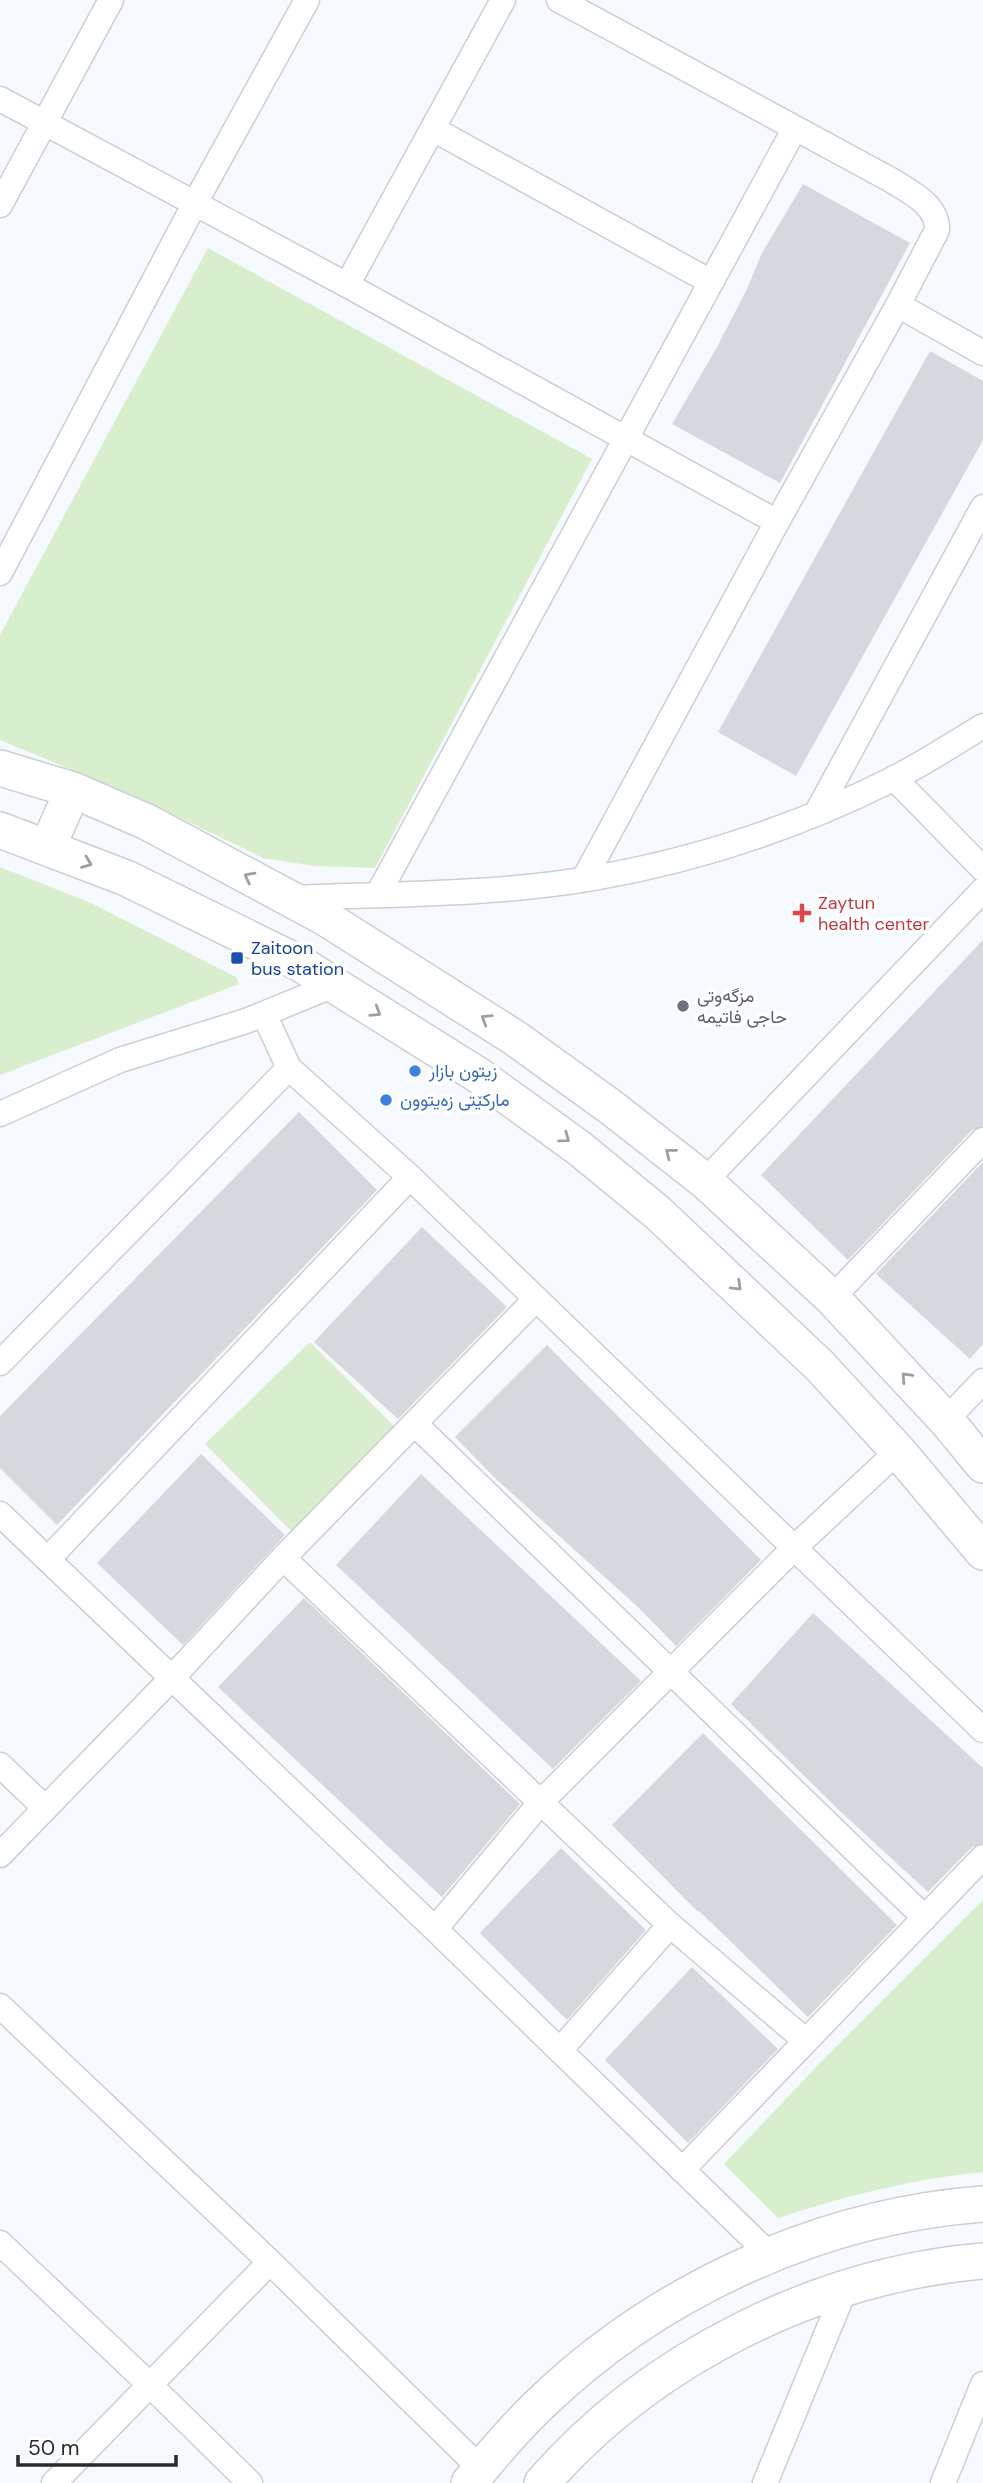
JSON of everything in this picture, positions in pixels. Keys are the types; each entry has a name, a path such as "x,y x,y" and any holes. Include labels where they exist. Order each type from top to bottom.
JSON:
{"street":[{"path":"0,205 111,0"},
{"path":"0,573 195,203 307,0"},
{"path":"347,285 503,0"},
{"path":"559,0 891,180 921,199 937,221 937,230 898,305 584,879"},
{"path":"0,99 347,285 777,522"},
{"path":"378,894 794,128"},
{"path":"433,129 711,282"},
{"path":"898,305 983,353"},
{"path":"816,814 983,507"},
{"path":"288,898 473,890 584,879 675,859 754,837 816,814 894,778 983,726"},
{"path":"0,768 73,790 147,822 324,917 515,1038 612,1108 705,1181 832,1298 946,1420 983,1465"},
{"path":"894,778 983,869"},
{"path":"47,848 73,790"},
{"path":"0,831 126,878 299,963 478,1075 579,1148 732,1280 820,1366 898,1451 983,1552"},
{"path":"705,1181 983,890"},
{"path":"0,1114 120,1060 264,1014 334,985"},
{"path":"264,1014 289,1068 410,1177 983,1730"},
{"path":"0,1363 289,1068"},
{"path":"832,1298 983,1140"},
{"path":"48,1559 410,1177"},
{"path":"0,1855 171,1679 283,1558 536,1299"},
{"path":"946,1420 983,1381"},
{"path":"415,1424 925,1918"},
{"path":"435,1929 541,1802 793,1548 898,1451"},
{"path":"0,1514 435,1929 771,2256"},
{"path":"283,1558 670,1924 806,2041"},
{"path":"0,1765 44,1807"},
{"path":"682,2170 983,1857"},
{"path":"559,2050 670,1924"},
{"path":"0,2006 270,2263 475,2476 541,2403 586,2364 634,2329 696,2291 771,2256 850,2228 908,2215 983,2204"},
{"path":"0,2243 250,2483"},
{"path":"542,2483 559,2463 615,2413 676,2368 741,2330 811,2300 883,2278 957,2263 983,2261"},
{"path":"54,2483 270,2263"},
{"path":"765,2483 845,2289"},
{"path":"943,2483 983,2384"}],"green space":[{"path":"208,248 592,459 375,868 315,866 263,858 135,796 0,740 0,635"},
{"path":"0,867 91,903 236,977 239,984 0,1075"},
{"path":"310,1342 394,1426 293,1533 205,1444"},
{"path":"983,1900 983,2172 879,2189 778,2218 724,2164 820,2063"}],"building":[{"path":"803,184 910,243 780,483 672,424 716,349 762,253"},
{"path":"930,351 983,381 983,440 796,776 718,732"},
{"path":"983,940 983,1126 972,1130 848,1260 761,1175"},
{"path":"299,1112 377,1190 57,1525 0,1468 0,1416"},
{"path":"983,1162 983,1344 970,1359 876,1274"},
{"path":"422,1227 507,1307 398,1419 314,1342"},
{"path":"547,1345 761,1560 676,1646 638,1607 496,1479 455,1437"},
{"path":"201,1454 285,1535 183,1645 97,1563"},
{"path":"421,1474 641,1681 553,1769 336,1565"},
{"path":"304,1598 520,1804 442,1897 218,1687"},
{"path":"813,1613 983,1768 983,1843 972,1847 928,1892 841,1812 731,1704"},
{"path":"703,1733 897,1925 808,2017 612,1825"},
{"path":"561,1848 646,1930 567,2020 480,1933"},
{"path":"692,1967 778,2049 688,2143 605,2060"}],"place":[{"name":"Zaytun health center","path":"802,913"},
{"name":"Zaitoon bus station","path":"237,958"},
{"name":"مزگەوتی حاجی فاتیمە","path":"683,1006"},
{"name":"زيتون بازار","path":"415,1071"},
{"name":"مارکێتی زەیتوون","path":"386,1100"}]}
